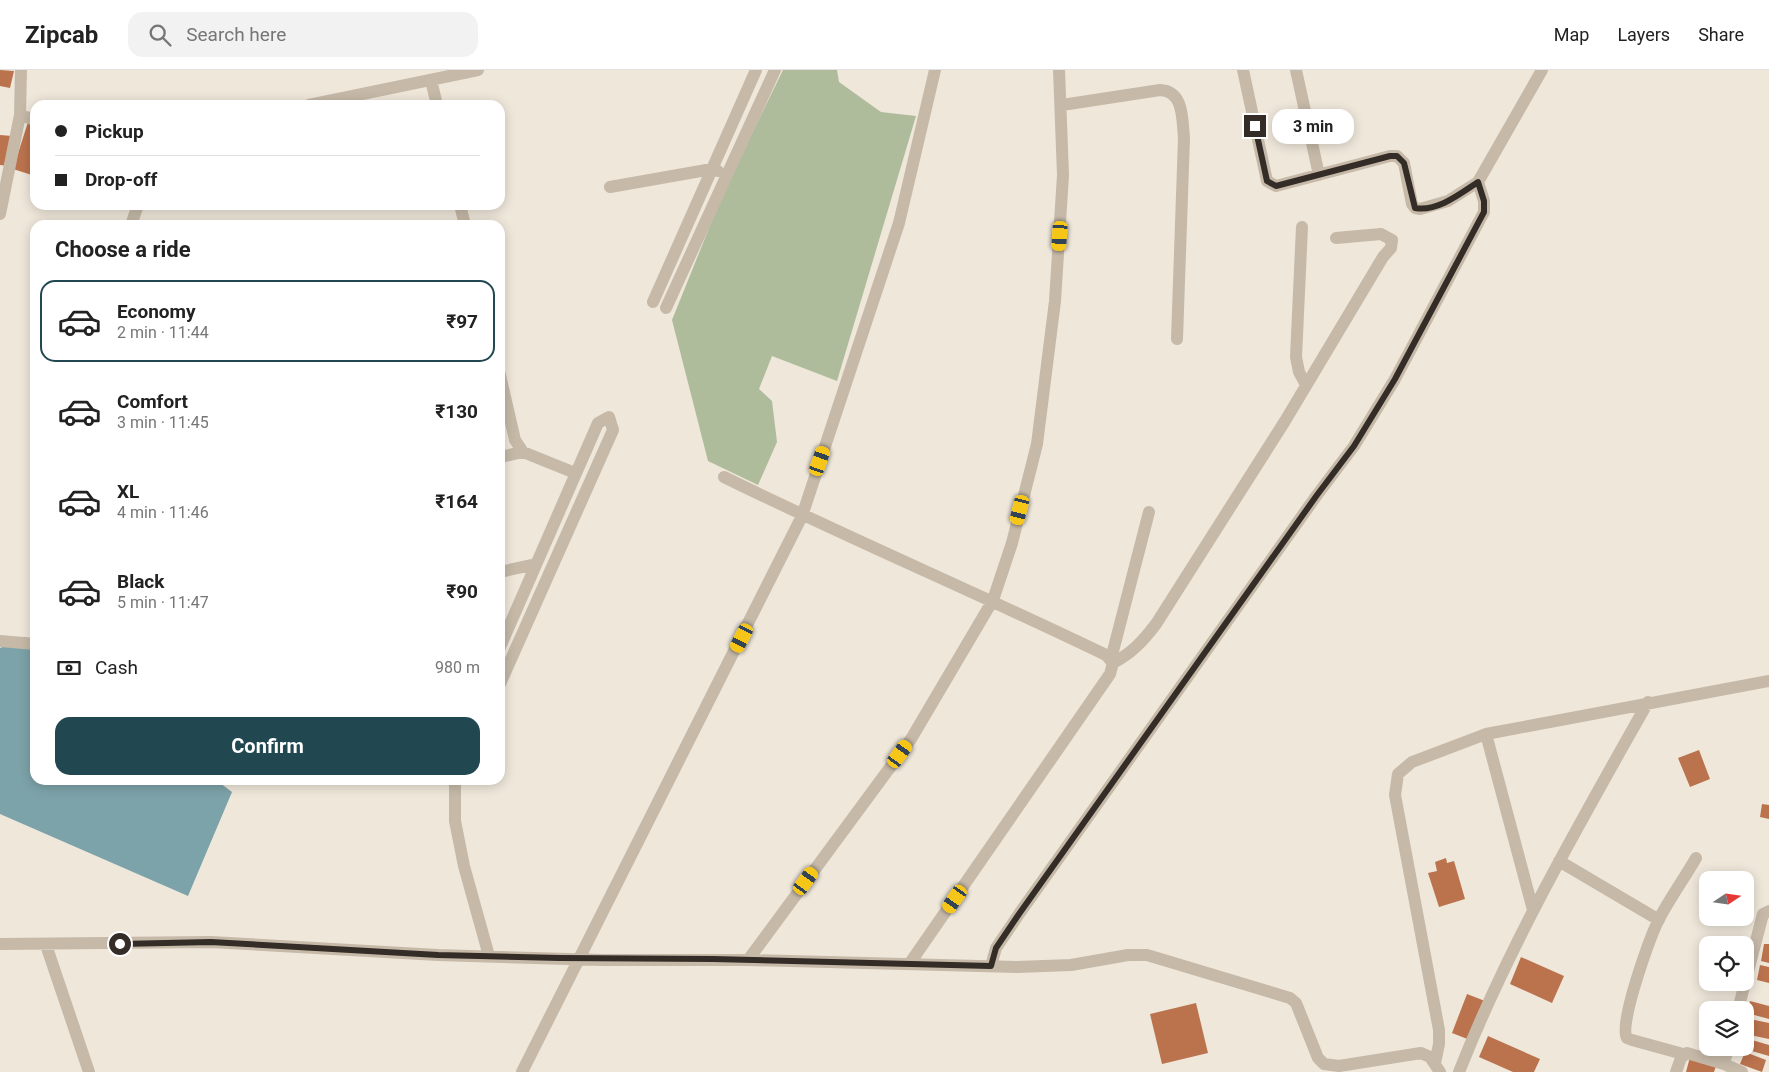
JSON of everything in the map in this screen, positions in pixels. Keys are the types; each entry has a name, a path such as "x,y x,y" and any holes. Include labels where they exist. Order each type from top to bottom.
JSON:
{"street":[{"path":"0,214 5,169 20,115 21,70"},
{"path":"333,100 478,70"},
{"path":"653,302 756,70"},
{"path":"666,308 775,70"},
{"path":"522,1072 578,959 655,812 802,516 900,223 935,70"},
{"path":"748,960 911,739 992,600 1012,543 1037,444 1056,292 1063,175 1062,105 1059,70"},
{"path":"1244,70 1267,181 1276,186 1390,156 1397,156 1404,163 1412,204 1415,208 1420,209 1448,201 1478,182 1542,70"},
{"path":"1296,70 1318,174"},
{"path":"431,80 436,100"},
{"path":"1062,105 1160,90 1169,90 1176,96 1180,105 1184,138 1177,339"},
{"path":"20,115 30,118"},
{"path":"610,187 712,169 728,174"},
{"path":"991,966 996,948 1019,914 1317,495 1354,446 1395,379 1484,212 1484,201 1478,182"},
{"path":"1302,227 1296,357 1298,372 1306,385"},
{"path":"724,477 802,516 992,600 1112,661 1128,655 1141,645 1156,624 1306,385 1383,257 1391,248 1392,240 1381,234 1336,238"},
{"path":"505,397 515,440 523,452"},
{"path":"505,635 598,423 609,417 613,430 505,673"},
{"path":"505,456 523,452 575,473"},
{"path":"910,963 1110,674 1149,512"},
{"path":"505,571 536,564"},
{"path":"0,641 30,644"},
{"path":"1438,1067 1439,1030 1395,795 1395,783 1398,774 1412,762 1486,734 1648,702 1769,681"},
{"path":"1459,1072 1512,951 1559,861 1648,702"},
{"path":"1486,734 1533,910"},
{"path":"455,785 456,830 489,956"},
{"path":"1696,858 1659,920 1633,992 1624,1034 1632,1040 1683,1054 1691,1052 1742,1072"},
{"path":"1559,861 1659,920"},
{"path":"1740,1001 1764,914 1769,911"},
{"path":"0,944 211,942 578,959 748,960 991,966 1072,965 1139,954 1157,957 1290,998 1296,1003 1318,1058 1330,1066 1353,1068 1421,1053 1438,1067"},
{"path":"46,945 89,1072"},
{"path":"1676,1072 1683,1054"},
{"path":"1724,1064 1726,1056"}],"green space":[{"path":"783,70 837,70 839,82 881,112 916,116 837,381 772,356 759,389 772,401 777,442 758,485 708,461 672,320 724,191"}],"water":[{"path":"26,637 30,640 30,785 223,785 232,792 188,896 0,814 0,648"}],"building":[{"path":"0,70 14,71 10,88 0,86"},
{"path":"29,119 30,174 13,169"},
{"path":"0,135 12,136 9,166 0,165"},
{"path":"1699,750 1710,779 1690,787 1678,758"},
{"path":"1762,804 1769,805 1769,819 1760,817"},
{"path":"1446,858 1447,863 1454,861 1465,899 1439,907 1428,873 1437,871 1435,862"},
{"path":"1764,944 1769,944 1769,963 1761,961"},
{"path":"1521,957 1564,976 1552,1003 1510,984"},
{"path":"1760,965 1769,967 1769,983 1757,980"},
{"path":"1467,994 1485,1001 1470,1040 1452,1033"},
{"path":"1754,1002 1769,1006 1769,1019 1754,1015"},
{"path":"1196,1003 1208,1053 1162,1064 1150,1014"},
{"path":"1754,1020 1769,1023 1769,1039 1754,1036"},
{"path":"1488,1036 1540,1059 1534,1072 1513,1072 1479,1057"},
{"path":"1754,1041 1769,1045 1769,1056 1754,1052"},
{"path":"1754,1055 1766,1060 1762,1072 1740,1064 1743,1056"},
{"path":"1690,1057 1716,1066 1714,1072 1686,1072"}],"route":[{"path":"120,944 211,942 438,955 602,960 713,959 991,966 996,948 1019,914 1317,495 1354,446 1395,379 1484,212 1484,201 1478,182 1448,201 1420,209 1415,208 1412,204 1404,163 1397,156 1390,156 1276,186 1267,181 1255,126"}]}
